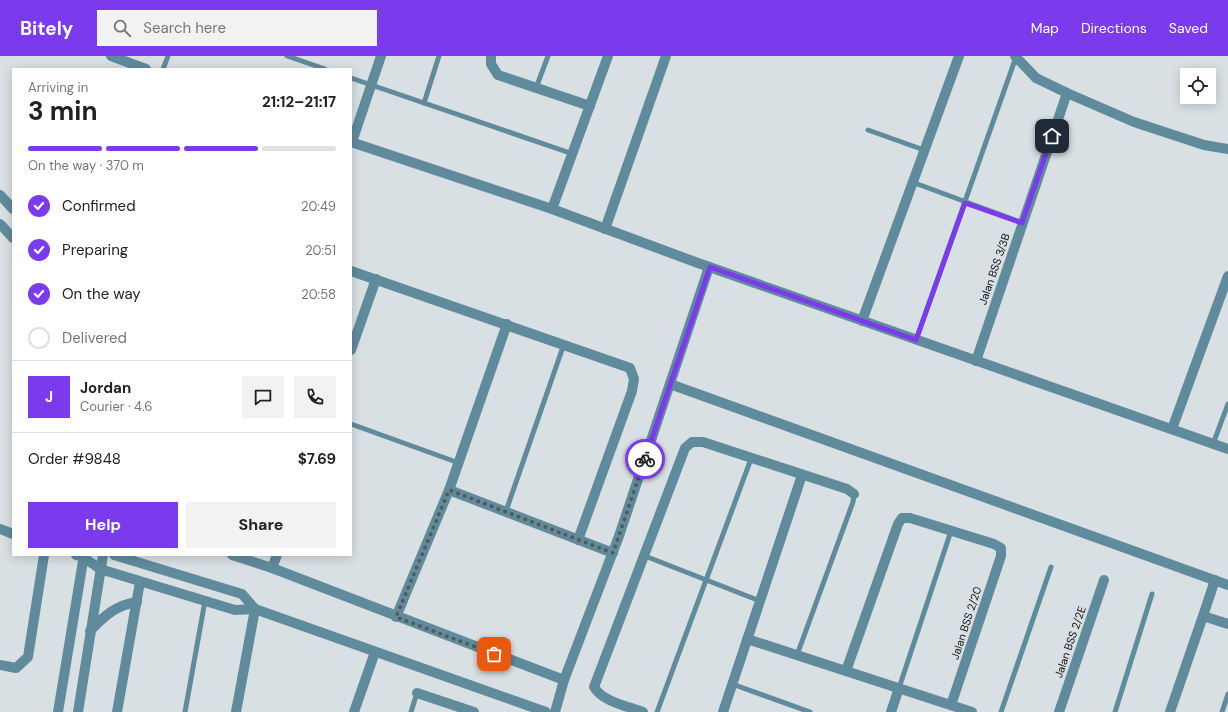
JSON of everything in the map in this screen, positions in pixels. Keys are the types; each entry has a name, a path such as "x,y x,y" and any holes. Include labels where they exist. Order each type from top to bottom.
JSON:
{"street":[{"path":"111,56 143,68"},
{"path":"352,139 381,56"},
{"path":"491,56 491,64 498,75 590,106"},
{"path":"552,209 608,56"},
{"path":"605,229 666,56"},
{"path":"862,321 959,56"},
{"path":"1015,57 1036,78 1134,122 1204,145 1228,149"},
{"name":"Jalan BSS 3/3B","path":"976,361 1067,93"},
{"path":"352,142 552,209 862,321 1228,449"},
{"path":"0,195 12,208"},
{"path":"0,224 12,237"},
{"path":"555,712 564,680 613,553 710,267"},
{"path":"352,271 630,368 634,378 632,392 578,540"},
{"path":"1172,429 1228,276"},
{"path":"352,347 376,279"},
{"path":"396,617 449,490 507,324"},
{"path":"670,384 1228,585"},
{"path":"643,712 607,699 598,694 594,686 645,556 685,448 692,442 703,442 751,459 847,489 854,494"},
{"path":"723,712 802,475"},
{"path":"449,490 613,553"},
{"path":"846,671 898,524 902,518 951,531"},
{"path":"0,529 12,534"},
{"name":"Jalan BSS 2/20","path":"951,531 994,544 1000,548 1001,556 951,705"},
{"path":"0,665 16,668 28,658 44,556"},
{"path":"58,712 84,556 100,569 235,610 255,609 546,712"},
{"path":"78,712 103,556"},
{"path":"117,556 242,594 255,609"},
{"path":"235,556 272,568 396,617 564,680"},
{"path":"272,568 276,556"},
{"name":"Jalan BSS 2/2E","path":"1058,712 1104,580"},
{"path":"1170,712 1215,580"},
{"path":"117,712 140,582"},
{"path":"90,631 113,609 137,602"},
{"path":"236,712 255,609"},
{"path":"1203,616 1228,624"},
{"path":"748,639 972,712"},
{"path":"354,712 375,652"},
{"path":"891,712 899,688"},
{"path":"418,693 474,712"}],"lane":[{"path":"163,68 168,56"},
{"path":"287,56 322,68"},
{"path":"424,103 439,56"},
{"path":"536,88 548,56"},
{"path":"916,340 1015,57"},
{"path":"352,78 572,154"},
{"path":"868,130 924,150"},
{"path":"912,182 1022,223"},
{"path":"506,511 564,344"},
{"path":"1213,444 1228,404"},
{"path":"352,424 459,463"},
{"path":"657,712 751,459"},
{"path":"796,655 853,502 854,494"},
{"path":"899,688 951,531"},
{"path":"645,556 760,601"},
{"path":"1001,712 1051,567"},
{"path":"1115,712 1152,594"},
{"path":"185,712 204,601"},
{"path":"732,684 810,712"},
{"path":"411,712 418,693"},
{"path":"1222,712 1228,694"}],"way so far":[{"path":"494,654 396,617 449,490 613,553 645,459"}],"route":[{"path":"645,459 710,267 916,340 965,203 1022,223 1052,136"}]}
